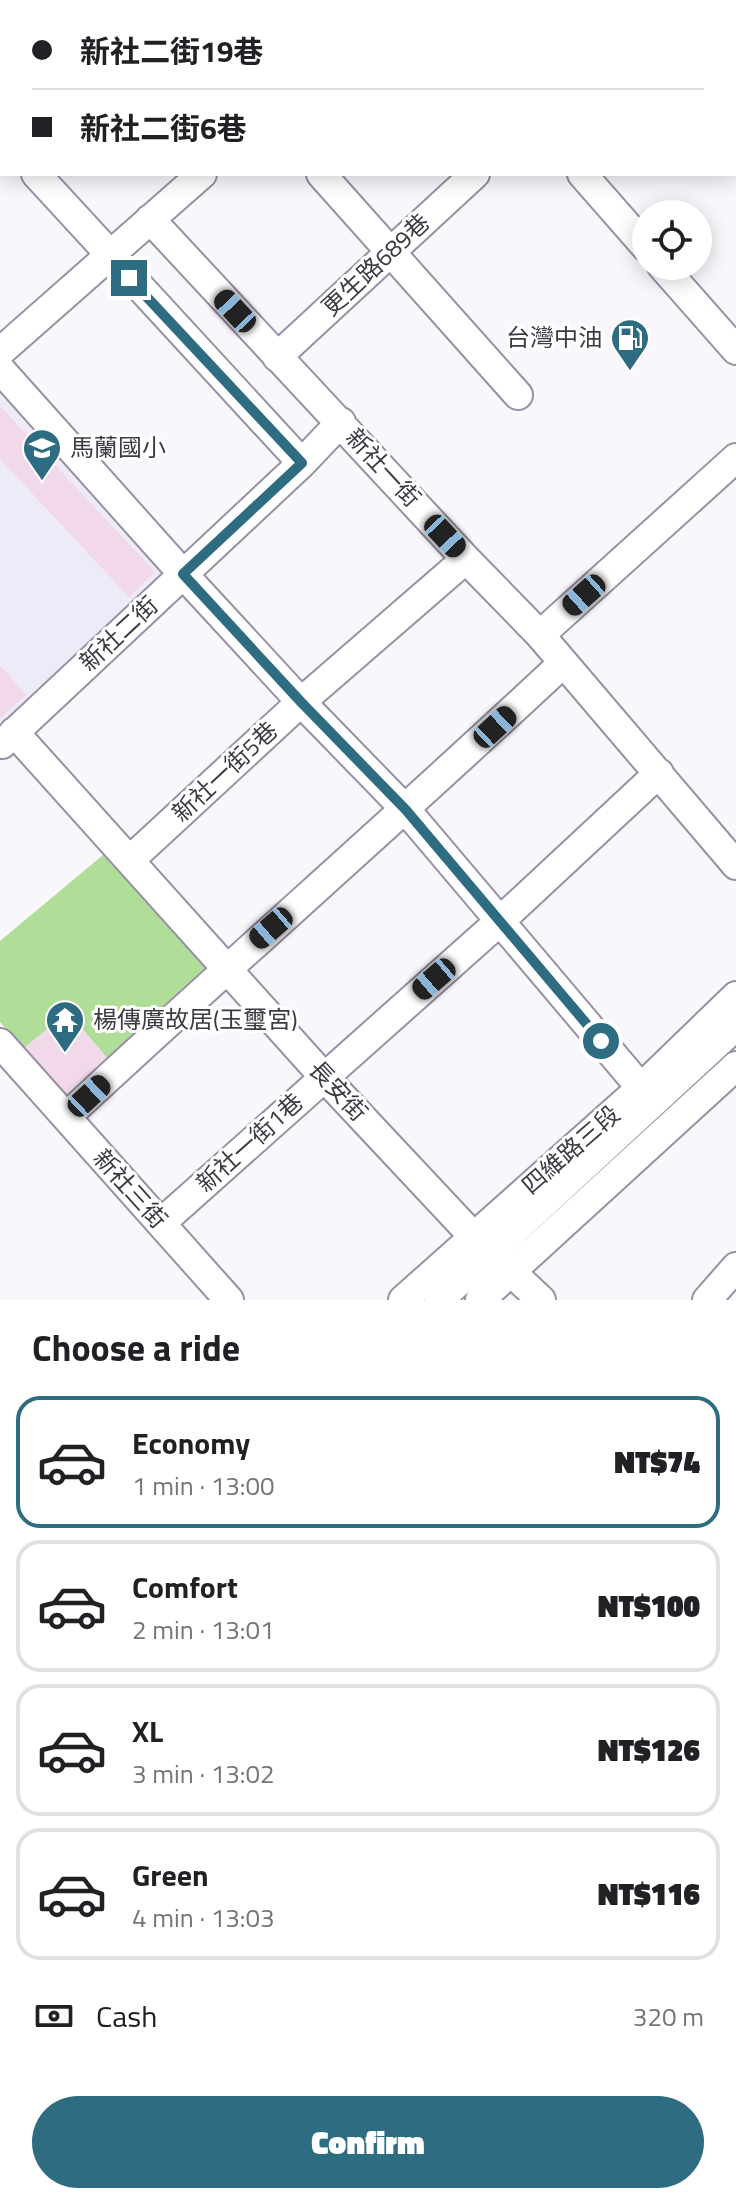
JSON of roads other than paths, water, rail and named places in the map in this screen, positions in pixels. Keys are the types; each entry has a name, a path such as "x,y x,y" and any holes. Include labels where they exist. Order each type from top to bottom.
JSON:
{"street":[{"path":"38,176 302,463"},
{"path":"0,352 200,176"},
{"path":"323,176 518,395"},
{"name":"更生路689巷","path":"277,357 473,176"},
{"path":"584,176 632,231"},
{"name":"新社一街","path":"150,219 540,635 736,865"},
{"path":"674,280 736,350"},
{"path":"0,369 183,574 406,810 641,1088"},
{"name":"新社二街","path":"7,739 302,463 341,422"},
{"path":"540,635 736,458"},
{"name":"新社一街5巷","path":"130,860 301,702 466,559"},
{"path":"66,1117 227,968 406,810 562,664"},
{"name":"長安街","path":"7,739 130,860 324,1077 482,1244 541,1300"},
{"name":"新社一街1巷","path":"161,1223 500,921 659,773"},
{"name":"四維路三段","path":"439,1300 482,1244 736,996"},
{"name":"四維路三段","path":"403,1300 482,1244 736,1026"},
{"name":"新社三街","path":"0,1043 229,1300"},
{"name":"四維路三段","path":"480,1300 736,1066"},
{"path":"707,1300 736,1267"}],"place":[{"name":"台灣中油","path":"630,372"},
{"name":"馬蘭國小","path":"42,482"},
{"name":"楊傳廣故居(玉璽宮)","path":"65,1054"}]}
